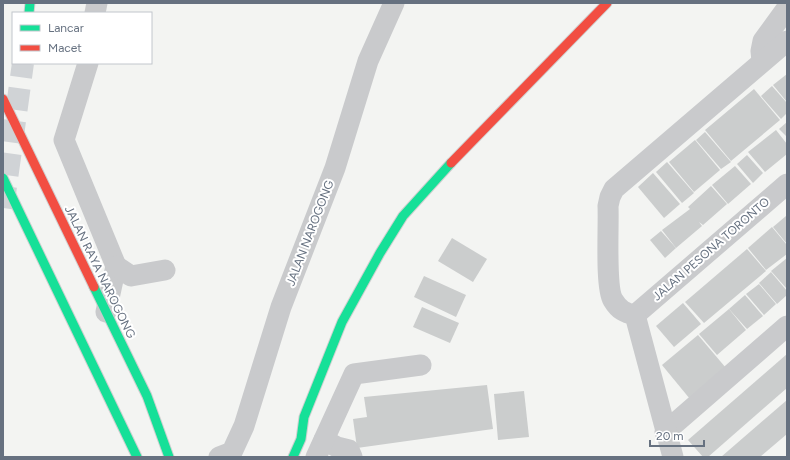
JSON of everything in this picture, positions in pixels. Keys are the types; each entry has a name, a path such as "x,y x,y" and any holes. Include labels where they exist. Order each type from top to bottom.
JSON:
{"main road":[{"path":"293,457 301,439 304,417 342,322 380,252 402,216 449,164 607,3"},
{"name":"JALAN RAYA NAROGONG","path":"3,99 146,396 169,457"},
{"path":"3,178 137,457"},
{"path":"146,396 174,443"},
{"path":"294,428 304,417"}],"street":[{"name":"JALAN NAROGONG","path":"219,457 232,452 244,426 281,307 335,168 368,61 394,3"},
{"path":"762,61 761,52 763,41 787,8"},
{"path":"673,457 665,432 635,315 623,312 612,300 609,285 608,206 610,197 614,189 787,41"},
{"path":"88,64 64,140 116,266 131,276 165,270"},
{"name":"JALAN PESONA TORONTO","path":"635,315 787,184"},
{"path":"106,312 116,266"},
{"path":"665,432 787,326"},
{"path":"320,449 354,374 421,365"},
{"path":"320,449 337,447 349,450 352,457"}],"building":[{"path":"787,74 787,102 773,85"},
{"path":"772,86 787,103 787,113 781,119 761,96"},
{"path":"754,89 780,120 731,161 705,130"},
{"path":"787,122 787,137 779,129"},
{"path":"776,130 787,144 787,154 765,172 748,152"},
{"path":"705,132 731,162 721,169 696,140"},
{"path":"695,140 720,170 694,192 669,162"},
{"path":"747,155 763,173 753,183 737,164"},
{"path":"667,162 694,193 682,203 656,172"},
{"path":"735,166 751,184 728,204 712,185"},
{"path":"653,173 680,204 664,218 638,187"},
{"path":"711,186 727,204 703,225 699,222 702,226 676,248 662,230 690,209 688,207"},
{"path":"786,216 787,218 787,244 773,227"},
{"path":"772,227 787,245 787,254 766,270 748,248"},
{"path":"661,231 676,248 665,258 650,240"},
{"path":"452,238 487,259 473,282 438,261"},
{"path":"747,249 766,271 704,323 685,302"},
{"path":"787,258 787,289 771,271"},
{"path":"771,272 787,291 787,295 777,304 759,283"},
{"path":"424,276 466,295 456,317 414,297"},
{"path":"759,284 776,304 764,315 746,294"},
{"path":"745,295 763,316 747,329 729,309"},
{"path":"683,303 701,324 674,347 656,326"},
{"path":"422,307 459,323 450,343 413,327"},
{"path":"729,309 746,330 717,355 699,334"},
{"path":"698,335 726,368 690,399 662,365"},
{"path":"787,354 787,388 708,457 703,457 688,440"},
{"path":"487,385 493,429 357,448 353,419 367,417 364,397"},
{"path":"524,391 529,437 498,440 494,394"},
{"path":"787,400 787,434 760,457 721,457"}],"tunnel":[{"path":"3,208 23,64"}],"traffic: fast":[{"path":"29,12 30,3"},
{"path":"293,457 301,439 304,417 342,322 380,253 403,216 451,163"},
{"path":"3,178 137,457"},
{"path":"94,287 147,396 169,457"}],"traffic: jam":[{"path":"451,163 607,3"},
{"path":"3,99 94,287"}]}
